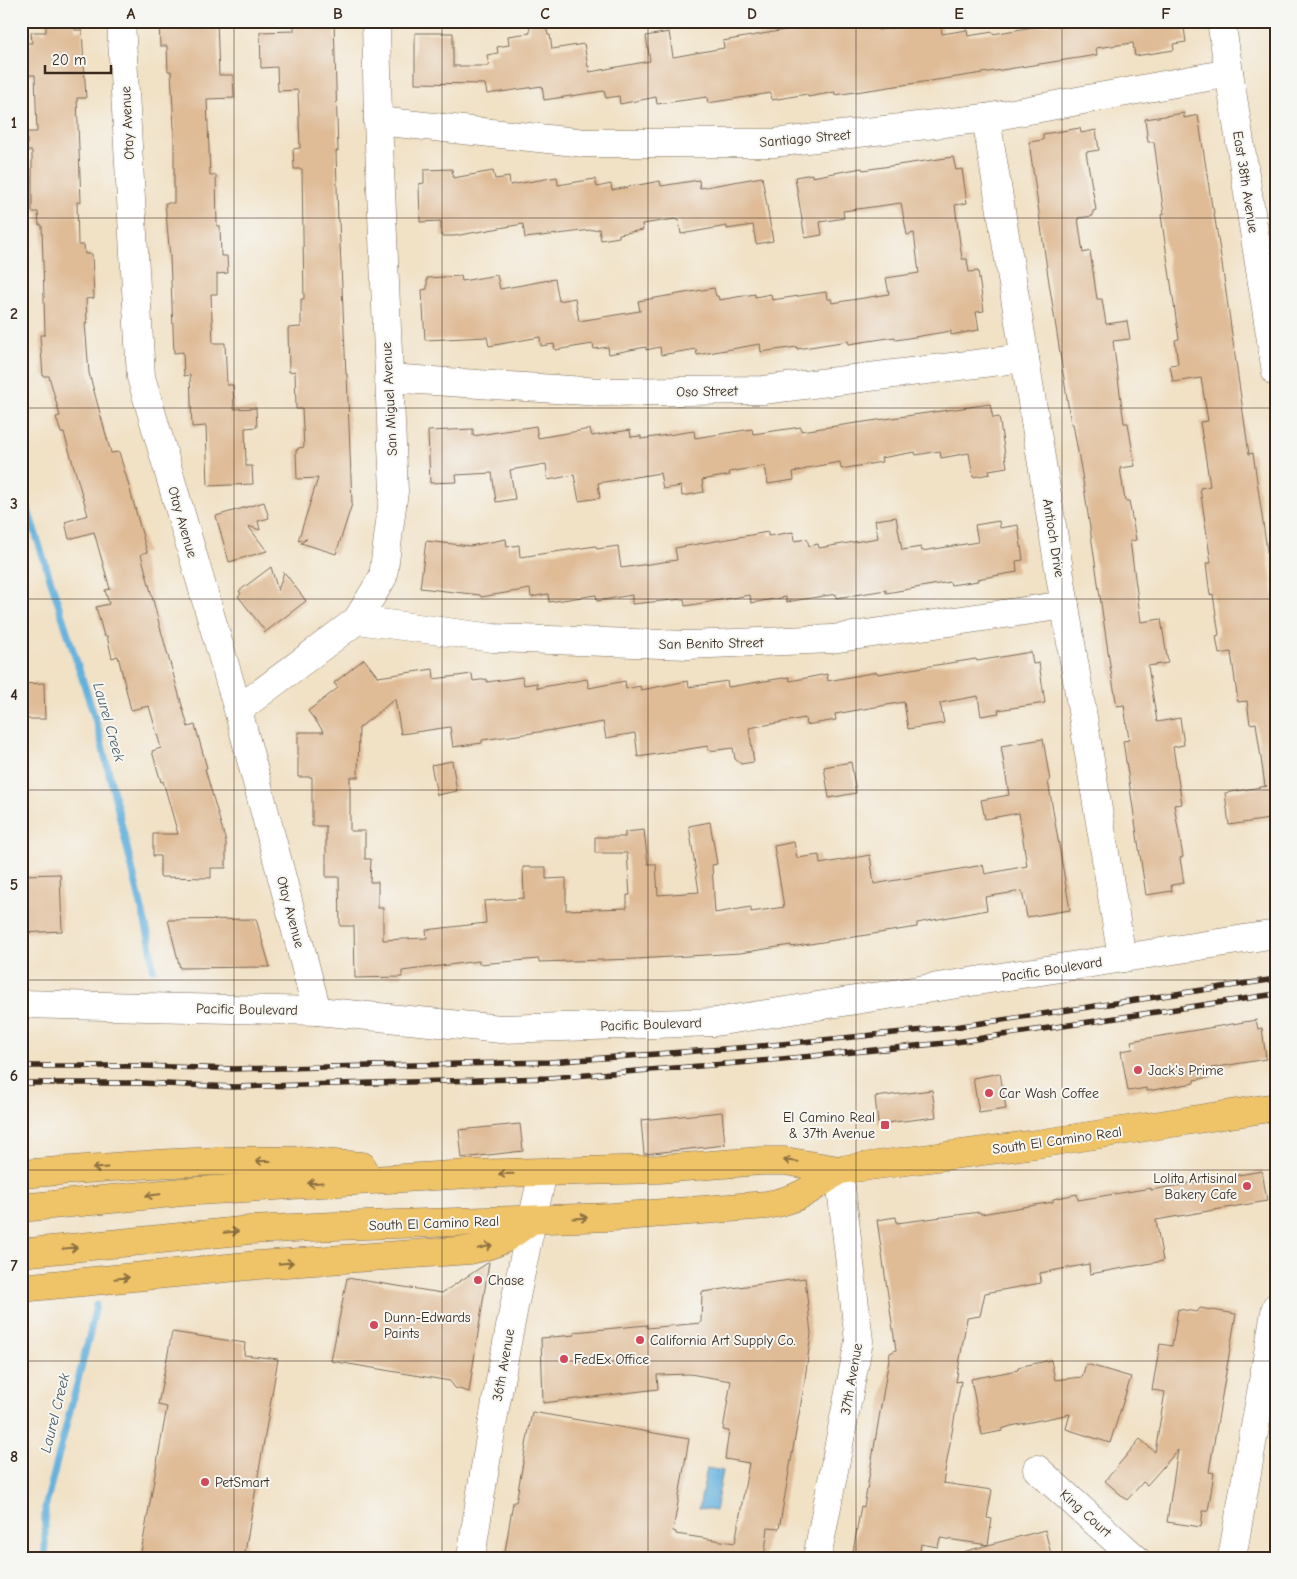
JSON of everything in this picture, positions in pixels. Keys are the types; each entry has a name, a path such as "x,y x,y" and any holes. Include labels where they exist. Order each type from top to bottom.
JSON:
{"main road":[{"name":"South El Camino Real","path":"21,1208 182,1192 468,1174 659,1169 785,1160 839,1170 1043,1143 1276,1107"},
{"path":"21,1174 154,1164 298,1161 468,1174"},
{"name":"South El Camino Real","path":"21,1253 260,1230 630,1216 767,1205 788,1201 808,1192 839,1170"},
{"path":"21,1288 258,1265 470,1250 505,1240 531,1220"}],"street":[{"name":"Otay Avenue","path":"121,21 141,376 238,710 317,1011"},
{"name":"San Miguel Avenue","path":"238,710 356,620 383,577 394,491 378,122 376,21"},
{"name":"East 38th Avenue","path":"1221,21 1276,372"},
{"name":"Santiago Street","path":"378,122 585,143 773,143 986,118 1229,73"},
{"name":"Antioch Drive","path":"986,118 1122,958"},
{"name":"Oso Street","path":"388,378 600,392 764,390 1025,358"},
{"name":"San Benito Street","path":"356,620 493,638 688,645 832,639 1065,605"},
{"name":"Pacific Boulevard","path":"21,1004 317,1011 501,1029 714,1022 1276,934"},
{"name":"37th Avenue","path":"817,1558 859,1341 839,1170"},
{"name":"36th Avenue","path":"471,1558 488,1447 514,1302 543,1173"},
{"path":"1232,1558 1268,1408 1276,1307"},
{"name":"King Court","path":"1037,1469 1135,1558"}],"water":[{"path":"707,1468 723,1471 715,1511 699,1508"}],"building":[{"path":"46,21 75,21 75,30 82,30 86,98 77,98 81,202 77,202 78,245 84,245 85,254 92,254 94,298 86,299 87,323 85,323 89,373 111,453 119,452 127,479 147,552 141,554 160,627 188,727 195,725 207,768 205,769 226,842 226,868 211,868 211,878 160,877 160,856 153,856 153,834 178,834 163,781 161,782 152,751 161,748 149,706 131,710 118,656 112,658 107,636 104,636 96,607 109,604 105,590 110,589 94,532 69,539 65,522 88,515 64,433 61,433 56,417 60,416 49,376 43,376 40,335 45,335 42,225 39,225 38,212 32,212 32,151 27,151 27,132 37,132 35,75 27,75 26,43 32,43 31,32 46,32"},
{"path":"159,21 217,21 219,75 233,75 234,98 207,99 210,176 216,175 217,226 220,226 221,256 227,256 228,273 217,274 217,294 211,294 213,343 225,343 227,385 233,385 234,409 256,408 257,427 245,428 246,466 252,466 253,484 208,486 206,426 192,427 190,375 184,376 183,352 174,353 170,257 165,203 174,203 174,128 171,71 168,71 167,46 160,46"},
{"path":"529,21 545,21 552,49 584,44 590,72 650,61 646,36 669,32 673,57 724,48 723,41 835,21 839,21 840,27 877,21 878,30 940,21 942,34 967,30 968,36 993,32 993,34 1050,24 1050,21 1183,21 1186,42 1173,44 1174,50 1135,56 1133,43 1096,48 1097,55 835,95 835,92 808,97 807,94 772,100 771,93 708,103 707,97 657,104 656,97 620,104 619,96 606,98 604,91 544,100 542,86 487,94 485,84 415,83 415,33 453,33 453,66 489,66 487,55 498,53 497,47 509,45 508,36 530,33"},
{"path":"334,22 338,222 352,504 336,554 301,543 307,539 298,541 318,478 297,479 296,450 304,447 302,409 296,409 295,371 289,372 288,328 301,327 301,299 304,299 302,169 294,169 293,149 300,148 298,90 278,91 277,67 261,68 260,32 294,31 294,24"},
{"path":"1184,113 1184,118 1198,115 1221,257 1249,454 1253,453 1276,613 1276,818 1229,825 1225,793 1267,786 1265,786 1256,723 1250,724 1247,701 1238,702 1231,652 1219,654 1216,636 1219,635 1213,594 1210,595 1206,563 1211,563 1200,488 1210,486 1200,422 1208,421 1201,378 1173,382 1170,365 1178,364 1175,340 1179,339 1161,215 1164,214 1154,142 1148,142 1145,119"},
{"path":"1080,128 1081,133 1096,130 1099,150 1086,152 1096,210 1093,211 1093,216 1078,218 1083,253 1090,251 1097,299 1102,299 1106,324 1127,321 1130,339 1113,341 1124,423 1128,423 1135,466 1120,468 1125,501 1129,501 1136,540 1130,541 1141,622 1161,619 1168,663 1148,666 1157,722 1180,718 1184,745 1173,747 1182,804 1174,805 1183,857 1180,858 1184,883 1171,885 1172,891 1146,895 1123,741 1129,740 1124,705 1117,706 1111,672 1083,480 1073,424 1071,424 1048,276 1029,142 1043,140 1043,134"},
{"path":"953,157 956,170 962,169 967,203 955,205 962,259 967,259 969,272 978,271 984,311 976,312 979,330 951,335 951,331 896,340 895,337 849,344 848,341 797,349 797,347 761,352 760,344 697,355 696,349 661,355 660,347 646,350 646,347 609,354 608,347 594,349 593,344 555,350 554,344 541,346 540,337 489,346 487,337 425,340 422,290 427,289 427,278 461,276 462,281 497,275 500,289 555,279 559,301 575,298 579,321 640,311 638,301 714,288 719,300 755,294 755,297 771,294 772,300 826,292 827,299 831,299 832,303 889,294 886,278 919,273 914,233 907,235 901,203 843,211 844,218 820,222 822,235 805,238 795,177 812,174 812,177 862,168 863,170"},
{"path":"452,169 453,178 493,171 495,179 509,177 510,185 557,177 558,185 595,179 597,187 611,184 612,190 660,181 661,186 699,180 700,188 762,177 773,241 756,244 753,225 727,229 727,226 681,234 679,220 676,219 642,224 643,230 619,234 619,237 601,240 599,229 525,238 523,224 454,236 441,236 441,221 420,222 419,184 424,183 424,170"},
{"path":"990,404 993,418 999,417 1007,467 989,470 990,474 973,477 969,453 941,458 940,451 916,455 915,452 881,458 882,462 841,469 840,462 807,468 793,472 794,480 768,484 765,466 729,472 730,475 702,480 704,492 682,496 681,486 663,489 660,473 598,483 600,498 579,501 574,475 548,480 546,464 510,470 515,499 496,502 492,473 456,475 457,482 430,483 428,431 473,429 473,436 536,426 538,438 590,429 592,436 630,430 631,437 641,436 641,439 694,431 695,438 752,429 753,434 801,427 801,431"},
{"path":"264,502 269,518 258,521 260,530 248,526 267,551 229,562 216,516"},
{"path":"896,517 902,550 921,547 922,551 978,542 975,525 999,521 1000,528 1018,525 1023,560 1016,561 1017,572 977,579 978,581 951,585 950,582 886,593 886,590 836,598 836,594 786,602 786,597 751,603 750,595 685,606 684,599 632,604 632,595 597,601 596,595 549,602 548,594 531,597 530,589 481,597 480,595 420,588 426,541 470,546 506,539 507,547 519,545 520,557 596,546 597,549 618,546 621,568 677,560 675,548 768,532 768,536 793,532 794,541 807,539 809,546 818,544 819,548 878,538 875,520"},
{"path":"271,567 278,591 284,572 306,601 264,633 265,631 238,596 241,594 239,591"},
{"path":"1031,652 1033,664 1039,663 1045,703 998,710 999,713 981,716 978,696 940,703 944,723 908,729 904,702 835,714 836,720 806,725 805,718 749,728 754,762 741,764 735,759 733,748 709,751 708,746 638,757 635,733 606,738 603,722 553,731 482,740 482,743 453,747 450,727 401,734 395,699 359,728 358,777 350,777 350,831 365,831 365,859 371,859 370,882 378,882 378,908 383,908 383,940 427,938 426,930 486,923 484,901 524,898 523,867 546,867 546,879 566,878 566,910 627,908 627,895 630,895 627,853 595,853 595,837 625,837 625,832 644,830 648,864 656,864 658,895 699,892 689,826 710,822 717,864 712,865 715,913 751,907 751,912 784,907 774,846 794,842 797,858 819,855 820,864 870,855 874,884 983,865 985,874 1027,866 1019,813 985,819 981,800 1009,795 1001,746 1043,739 1050,781 1048,781 1070,910 1027,917 1022,891 985,897 987,910 917,923 917,927 791,947 791,945 740,953 636,959 539,962 539,959 479,964 479,961 402,971 402,977 355,978 354,926 340,926 339,877 326,877 326,826 312,826 312,777 298,777 298,732 324,732 308,711 338,688 334,683 364,659 378,677 433,669 434,679 472,674 473,681 487,679 487,682 522,677 524,685 537,683 537,688 587,679 589,688 625,681 626,689 640,686 641,690 688,681 689,687 727,681 728,687 789,677 790,681 827,674 828,681 877,672 878,674"},
{"path":"44,683 45,719 21,719 21,684"},
{"path":"452,761 457,791 437,795 431,765"},
{"path":"851,762 856,793 829,798 824,767"},
{"path":"60,874 62,931 21,933 21,875"},
{"path":"256,919 270,967 180,968 168,920"},
{"path":"1256,1020 1258,1029 1262,1028 1266,1059 1211,1068 1212,1077 1194,1080 1194,1083 1147,1091 1147,1088 1128,1091 1121,1051 1133,1049 1131,1041"},
{"name":"Car Wash Coffee","path":"1000,1073 1006,1109 979,1113 973,1078"},
{"path":"932,1090 936,1117 878,1124 875,1097"},
{"path":"722,1112 725,1145 644,1154 641,1120"},
{"path":"520,1124 523,1151 462,1158 459,1130"},
{"path":"1262,1171 1267,1201 1156,1220 1163,1261 1090,1274 1089,1264 1040,1273 1041,1283 985,1293 980,1316 967,1318 956,1382 961,1381 943,1483 992,1490 987,1518 992,1519 988,1545 940,1538 938,1547 921,1544 919,1558 852,1558 861,1506 864,1507 890,1353 896,1350 877,1220 896,1217 897,1223 980,1212 981,1214 1053,1202 1053,1199 1077,1194 1078,1200"},
{"path":"489,1262 469,1392 455,1388 450,1381 331,1361 347,1278 442,1293"},
{"path":"805,1278 811,1334 804,1386 779,1529 768,1528 764,1558 504,1558 513,1502 516,1502 532,1412 689,1439 673,1531 676,1534 735,1543 749,1463 725,1459 729,1431 723,1430 731,1381 690,1374 657,1375 658,1389 543,1403 541,1338 575,1335 574,1332 647,1325 647,1328 701,1323 702,1292"},
{"path":"1200,1308 1236,1314 1209,1472 1214,1473 1208,1511 1203,1511 1201,1527 1167,1522 1178,1450 1147,1485 1143,1482 1127,1500 1105,1481 1140,1439 1155,1452 1165,1392 1152,1390 1160,1344 1172,1346 1178,1309 1197,1312"},
{"name":"PetSmart","path":"172,1332 245,1343 244,1355 278,1359 244,1558 140,1558 167,1407 158,1405"},
{"path":"1051,1360 1055,1380 1082,1377 1086,1364 1131,1377 1110,1443 1066,1429 1070,1414 1011,1426 1002,1429 1002,1431 982,1435 971,1379 1018,1370 1018,1367"},
{"path":"1045,1530 1052,1558 964,1558 963,1552"}],"waterway":[{"name":"Laurel Creek","path":"21,488 98,728 150,942 153,969"},
{"name":"Laurel Creek","path":"45,1558 45,1508 96,1305"}],"railway":[{"path":"21,1066 142,1066 233,1069 549,1062 750,1047 955,1027 1276,979"},
{"path":"21,1083 142,1083 234,1087 549,1078 750,1062 956,1042 1276,994"}],"place":[{"name":"Jack's Prime","path":"1138,1070"},
{"name":"Car Wash Coffee","path":"989,1093"},
{"name":"El Camino Real & 37th Avenue","path":"885,1125"},
{"name":"Lolita Artisinal Bakery Cafe","path":"1247,1186"},
{"name":"Chase","path":"478,1280"},
{"name":"Dunn-Edwards Paints","path":"374,1325"},
{"name":"California Art Supply Co.","path":"640,1340"},
{"name":"FedEx Office","path":"564,1359"},
{"name":"PetSmart","path":"205,1482"}]}
